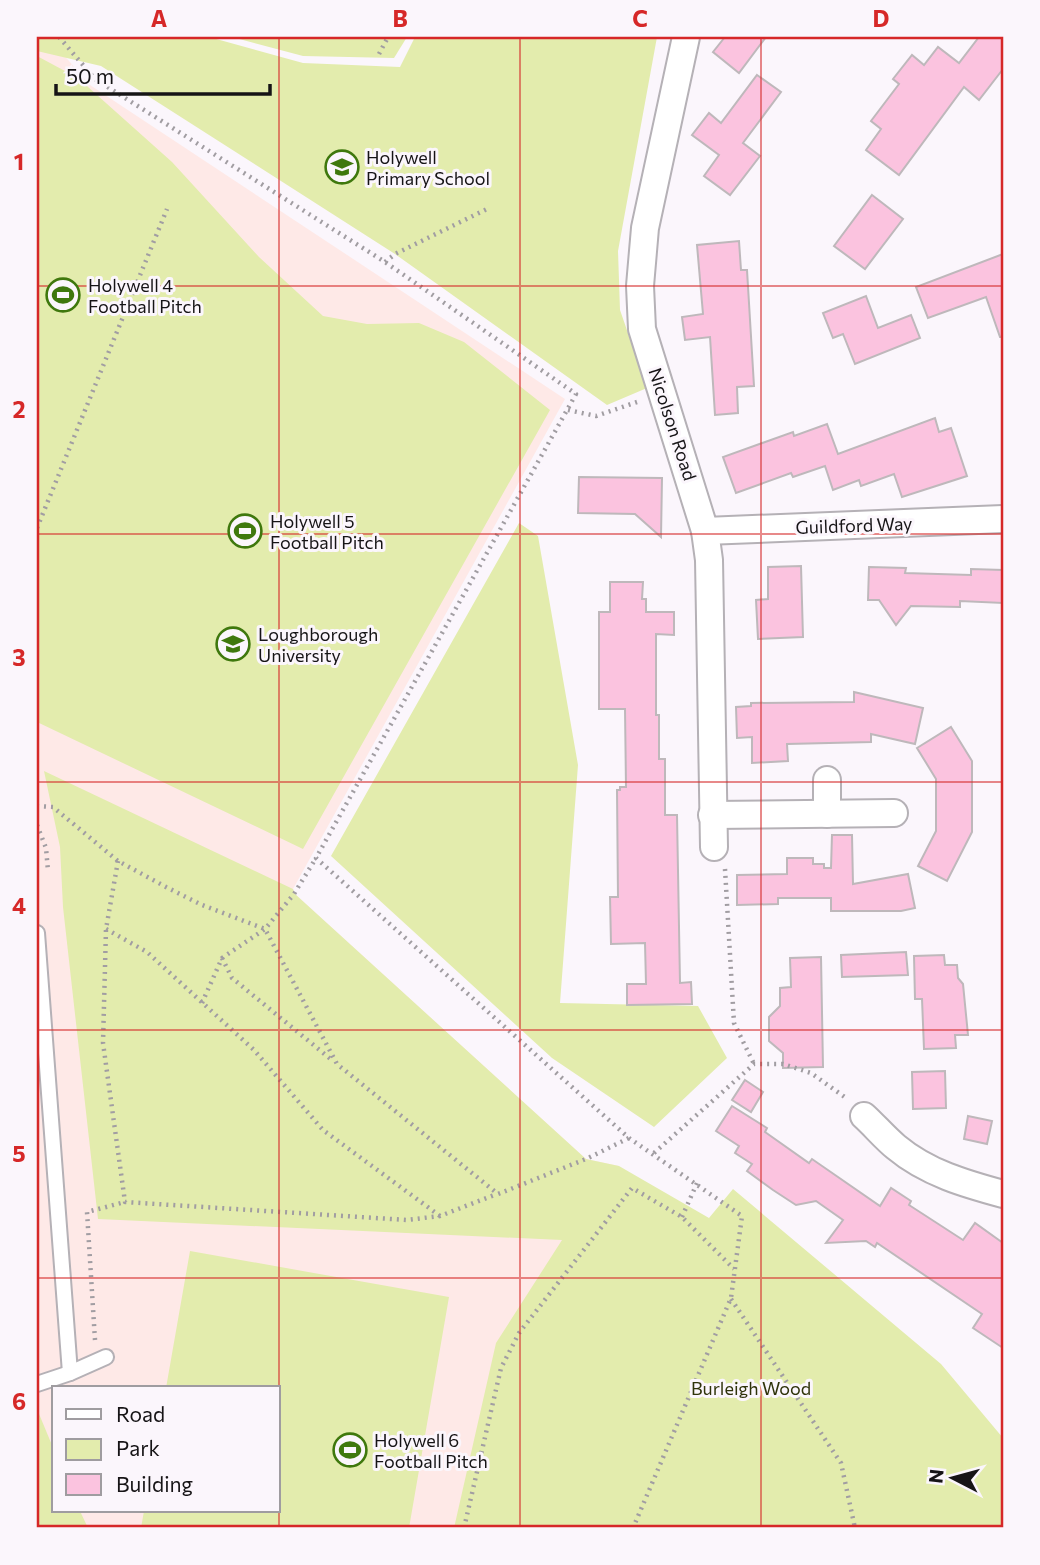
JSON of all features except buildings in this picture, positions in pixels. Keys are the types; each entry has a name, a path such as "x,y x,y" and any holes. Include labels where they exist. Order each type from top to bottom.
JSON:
{"street":[{"name":"Nicolson Road","path":"686,37 645,228 640,286 642,329 705,531 709,560 714,847"},
{"name":"Guildford Way","path":"705,531 1003,519"},
{"path":"827,780 827,814"},
{"path":"712,815 894,813"},
{"path":"864,1116 898,1149 928,1168 962,1183 1003,1194"}],"lane":[{"path":"37,933 70,1373"},
{"path":"37,1384 102,1359"}],"path":[{"path":"58,37 95,79 385,262 576,394 295,894 265,929 222,958 202,1003"},
{"path":"379,54 388,37"},
{"path":"37,528 167,209"},
{"path":"385,262 395,254 487,209"},
{"path":"568,410 596,416 663,393"},
{"path":"37,806 53,807 118,861 202,905 265,929 337,1064"},
{"path":"37,825 46,848 48,871"},
{"path":"714,847 725,868 734,1023 754,1064"},
{"path":"316,858 629,1138 742,1216 731,1298 633,1528"},
{"path":"118,861 106,929 103,1043 125,1202"},
{"path":"106,929 147,952 254,1050 323,1130 440,1216"},
{"path":"222,958 232,978 498,1194"},
{"path":"654,1153 754,1064 783,1064 811,1073 842,1094 864,1116"},
{"path":"102,1359 87,1212 125,1202 407,1220 440,1216 586,1160 629,1138"},
{"path":"682,1217 697,1183"},
{"path":"464,1528 501,1368 519,1333 632,1188 682,1217 734,1269"},
{"path":"731,1298 841,1463 855,1528"}],"shaded area":[{"name":"Loughborough University","path":"37,37 48,37 90,85 565,399 293,889 295,894 586,1159 619,1166 564,1528 37,1528"}],"green space":[{"path":"37,37 209,37 303,63 400,67 415,37 657,37 618,251 620,310 647,388 607,405 395,254 101,66 37,51"},
{"path":"232,37 407,37 394,58 303,56"},
{"path":"37,56 78,78 172,162 259,257 323,316 367,324 419,323 464,342 550,410 303,849 37,722"},
{"path":"519,523 538,536 578,765 560,1003 698,1006 727,1058 654,1127 552,1058 331,856"},
{"name":"Burleigh Wood","path":"44,771 293,889 295,894 586,1159 619,1166 709,1218 733,1189 941,1364 1003,1438 1003,1528 454,1528 496,1343 562,1240 98,1219 63,907 60,847"},
{"name":"Holywell 6 Football Pitch","path":"190,1251 449,1297 409,1528 141,1528 144,1512 280,1512 280,1386 166,1386"},
{"path":"37,1409 52,1445 52,1512 80,1512 88,1528 37,1528"}],"place":[{"name":"Holywell Primary School","path":"342,167"},
{"name":"Holywell 4 Football Pitch","path":"63,295"},
{"name":"Holywell 5 Football Pitch","path":"245,531"},
{"name":"Loughborough University","path":"233,644"},
{"name":"Holywell 6 Football Pitch","path":"350,1450"}]}
